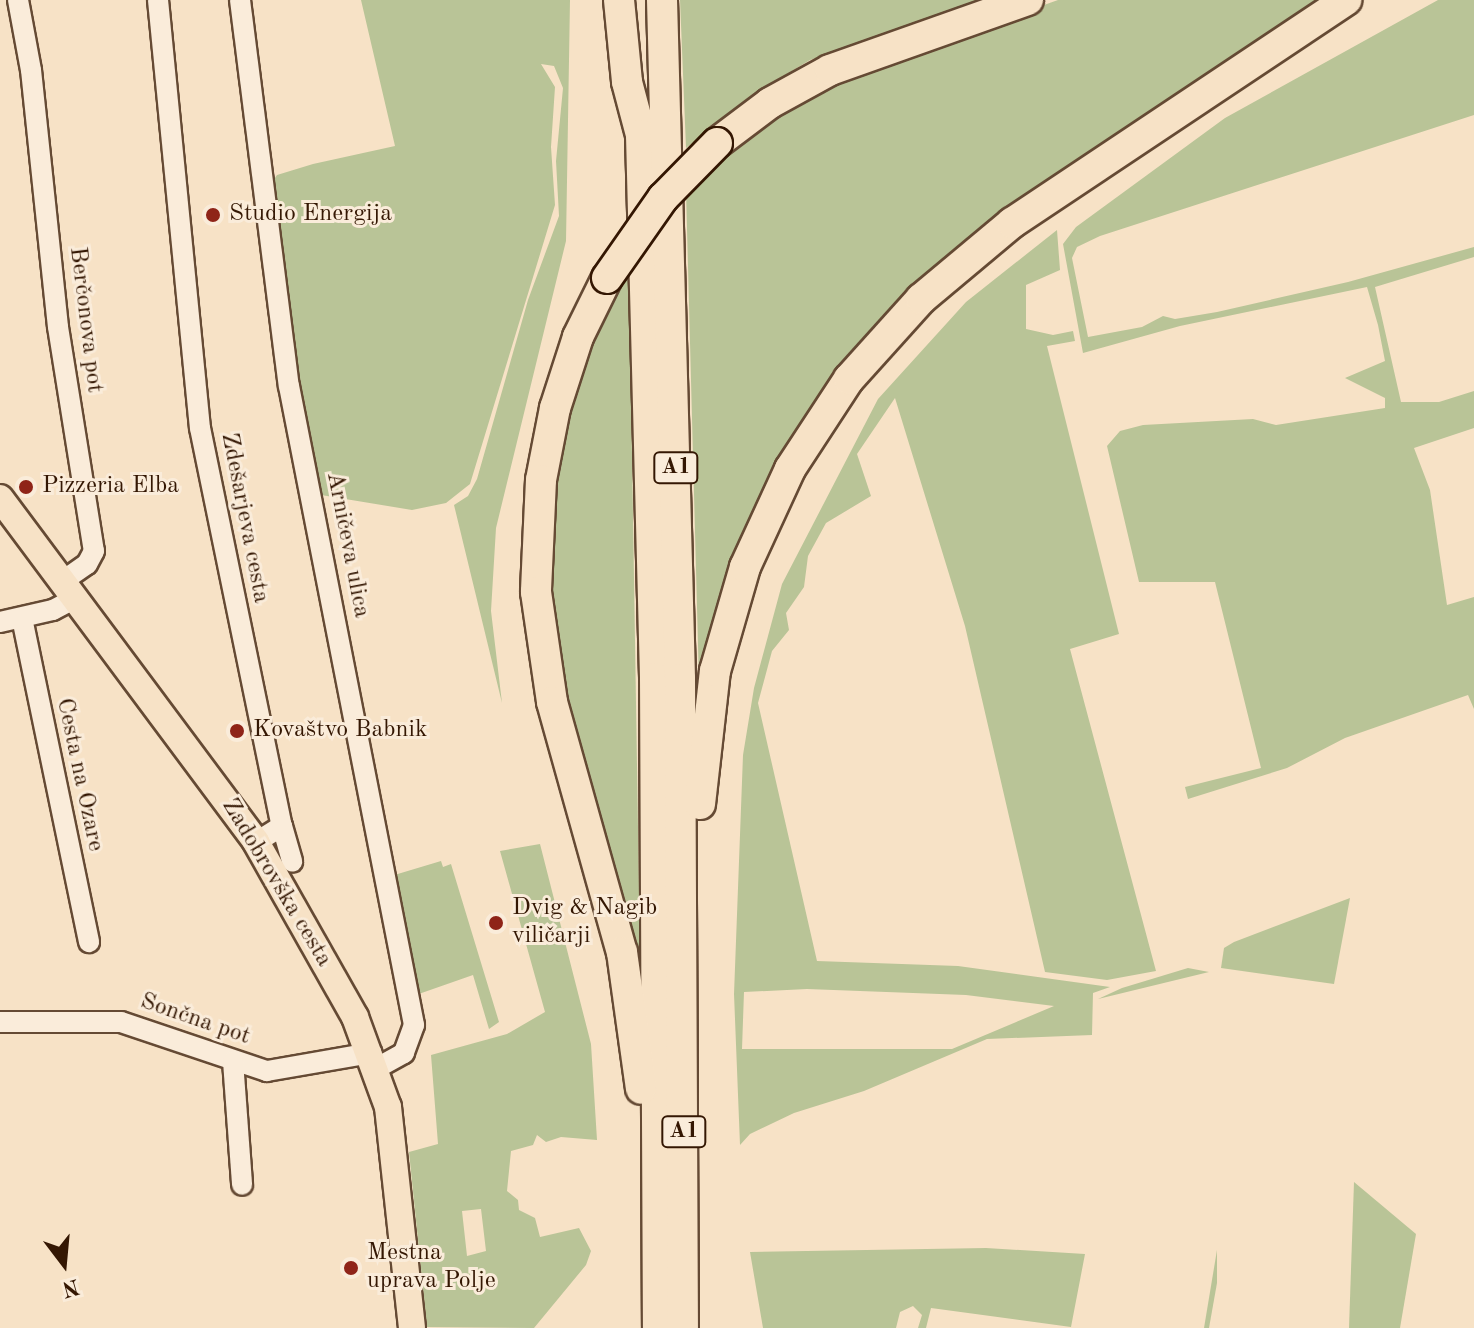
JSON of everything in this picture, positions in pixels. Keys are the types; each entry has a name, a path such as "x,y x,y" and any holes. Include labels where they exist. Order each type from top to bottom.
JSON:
{"highway":[{"path":"619,0 627,82 641,135"},
{"name":"A1","path":"636,0 655,678 658,1328"},
{"name":"A1","path":"662,0 683,936 683,1328"},
{"path":"659,1221 644,1174 629,989 552,702 536,592 538,505 555,408 578,337 607,278 663,198 717,143 770,103 830,70 1028,0"},
{"path":"683,936 695,892 704,742 723,636 758,534 827,408 895,324 975,252 1132,138 1346,0"}],"main road":[{"name":"Zadobrovška cesta","path":"0,498 256,842 374,1060 390,1122 412,1328"}],"street":[{"name":"Berčonova pot","path":"18,0 31,70 60,342 94,551 68,590"},
{"name":"Zdešarjeva cesta","path":"158,0 176,216 212,498 292,862"},
{"name":"Arničeva ulica","path":"241,5 289,386 414,1025 408,1047 374,1060"},
{"path":"0,622 22,618 68,590"},
{"name":"Cesta na Ozare","path":"22,618 89,942"},
{"path":"256,842 282,826"},
{"name":"Sončna pot","path":"0,1022 121,1022 267,1071 374,1060"},
{"path":"233,1061 242,1185"}],"green space":[{"path":"361,0 570,0 566,241 496,528 491,611 502,703 454,505 468,496 477,479 528,300 559,216 556,161 563,88 554,66 541,64 555,87 551,147 555,205 470,484 446,503 412,510 315,494 271,184 277,175 395,146"},
{"path":"680,0 979,0 810,60 749,97 686,148"},
{"path":"1058,0 1328,0 866,342 699,683 686,191 739,141 830,82"},
{"path":"1438,0 1474,0 1474,115 1100,236 1077,247 1072,258 1088,337 1142,327 1163,316 1175,319 1217,312 1348,282 1474,247 1474,257 1375,287 1401,402 1439,402 1474,391 1474,428 1414,448 1430,490 1447,605 1474,597 1474,709 1468,695 1345,738 1287,768 1188,799 1185,787 1261,768 1215,582 1139,582 1107,446 1120,431 1143,425 1253,419 1276,425 1385,408 1385,398 1345,378 1385,361 1378,325 1367,287 1180,326 1083,353 1063,244 1076,227 1225,118"},
{"path":"1057,230 1060,270 1026,285 1026,329 1053,335 1073,331 1075,341 1047,346 1119,634 1070,649 1156,971 1107,980 1045,972 965,626 895,398 857,454 871,496 826,523 808,556 804,587 786,613 789,630 772,651 758,703 817,961 958,966 1110,987 1093,993 1092,1035 987,1039 864,1091 794,1113 750,1134 740,1145 734,994 743,755 754,688 782,584 878,399 966,302","holes":["807,989 966,995 1054,1006 952,1049 742,1049 744,992"]},
{"path":"629,266 640,980 550,630 548,503 578,365"},
{"path":"540,844 591,1044 597,1140 561,1137 546,1142 537,1135 533,1145 511,1151 507,1191 518,1200 519,1210 535,1218 540,1237 579,1228 591,1251 586,1265 534,1328 427,1327 409,1152 438,1144 431,1055 507,1034 545,1012 500,851","holes":["481,1209 486,1251 467,1256 462,1211"]},
{"path":"441,861 443,867 451,864 499,1022 489,1029 473,975 413,996 391,876"},
{"path":"1350,898 1334,984 1221,968 1224,948 1234,942"},
{"path":"1188,968 1209,972 1098,999 1122,988"},
{"path":"1354,1182 1416,1234 1400,1328 1349,1328"},
{"path":"986,1248 1085,1254 1071,1327 931,1308 926,1328 918,1328 922,1315 913,1306 900,1312 896,1328 763,1328 750,1252"},
{"path":"1217,1250 1217,1283 1209,1328 1204,1328"}],"place":[{"name":"Studio Energija","path":"213,215"},
{"name":"Pizzeria Elba","path":"26,487"},
{"name":"Kovaštvo Babnik","path":"237,731"},
{"name":"Dvig & Nagib viličarji","path":"496,923"},
{"name":"Mestna uprava Polje","path":"351,1268"}]}
